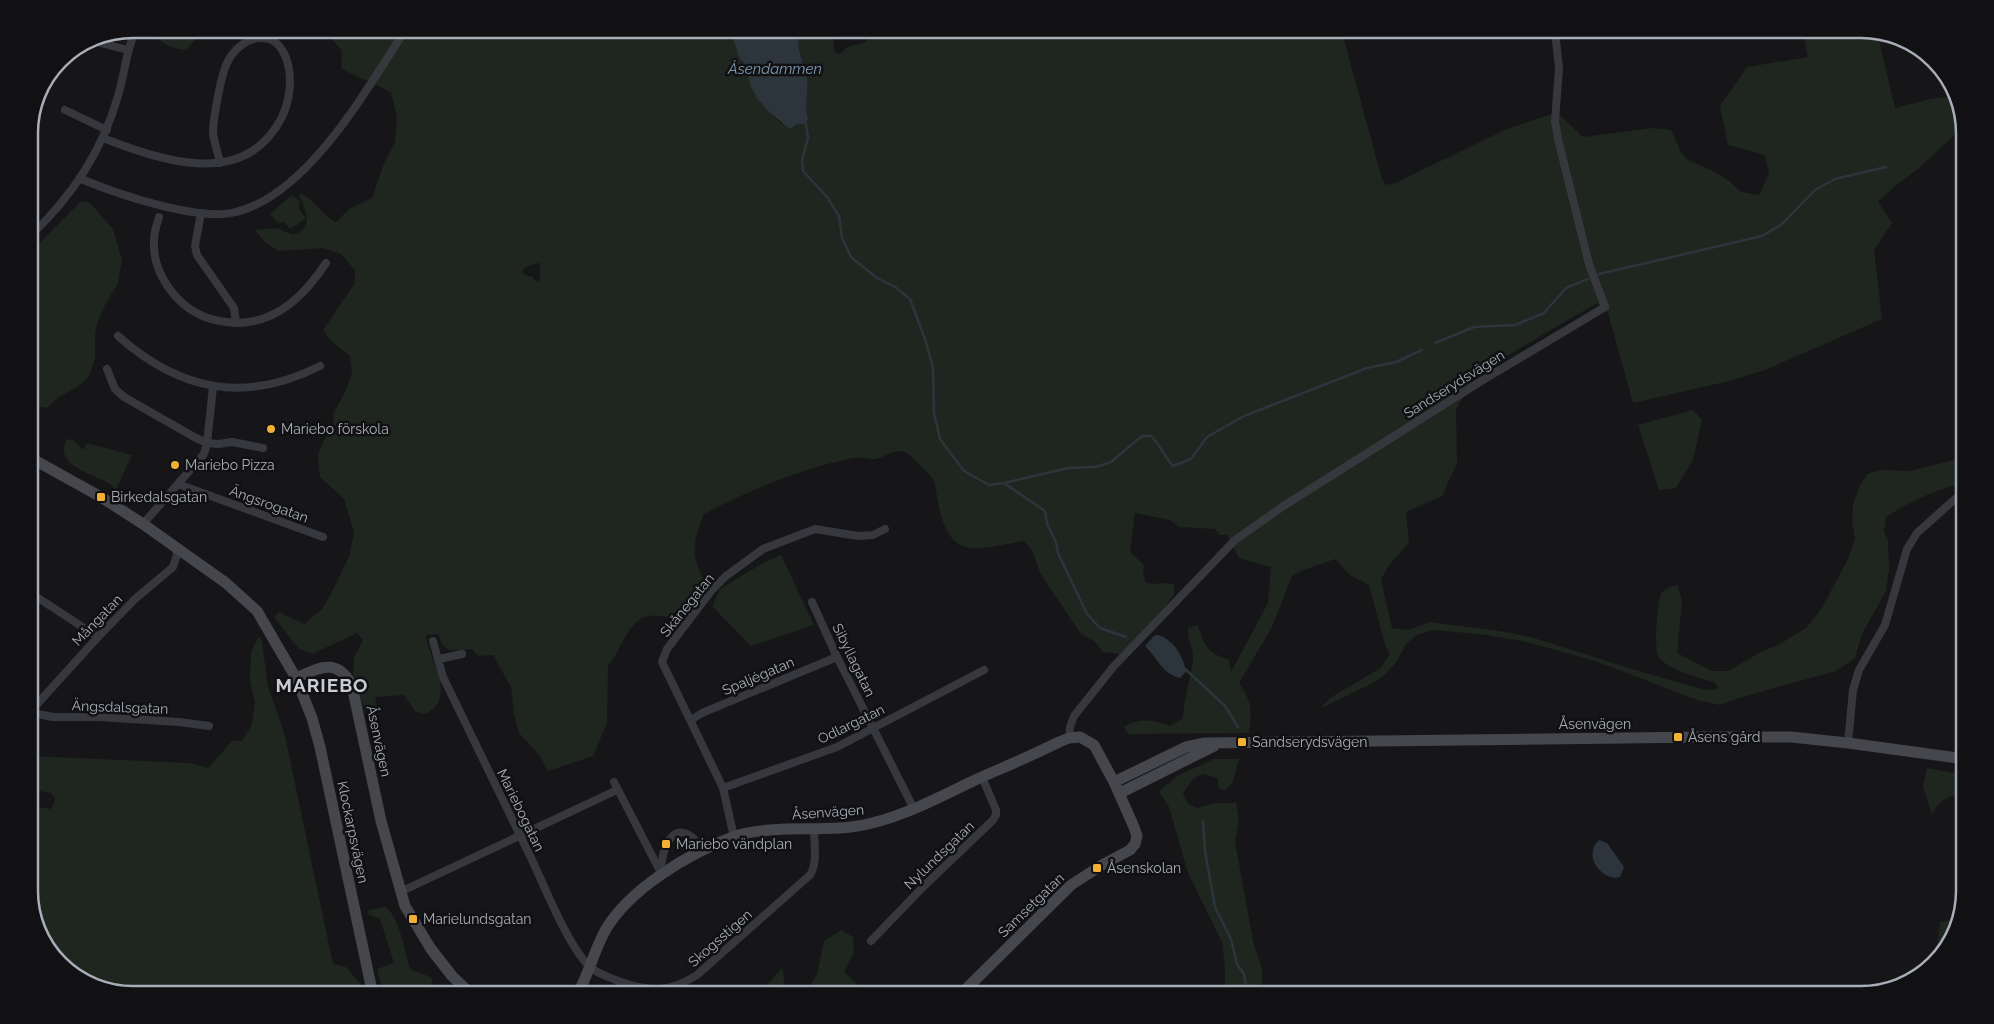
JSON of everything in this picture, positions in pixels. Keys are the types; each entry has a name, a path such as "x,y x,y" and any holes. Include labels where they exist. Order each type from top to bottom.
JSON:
{"street":[{"path":"38,229 51,217 81,179 107,130 120,91 128,50 133,38"},
{"path":"103,138 164,159 188,164 220,162 236,158 262,143 272,133 286,107 290,82 289,67 282,49 276,42 258,38 247,40 238,46 228,60 223,72 213,133 220,162"},
{"path":"81,179 128,197 201,213 225,214 245,209 268,198 302,170 339,131 400,38"},
{"name":"Sandserydsvägen","path":"1069,738 1074,716 1108,674 1235,540 1282,507 1419,422 1478,382 1605,307 1589,264 1558,139 1555,122 1558,68 1556,38"},
{"path":"101,43 128,50"},
{"path":"65,110 107,130"},
{"path":"201,213 195,246 197,255 234,308 236,323"},
{"path":"159,217 154,238 154,250 163,279 170,290 190,310 218,321 246,323 264,318 287,307 308,288 326,264"},
{"path":"118,336 140,354 166,370 213,387 240,388 271,384 291,379 320,366"},
{"path":"107,369 115,389 124,397 207,443 232,442 263,448"},
{"path":"143,524 204,454 207,443 213,387"},
{"path":"38,463 102,497 226,583 257,611 296,678"},
{"name":"Ängsrogatan","path":"178,484 323,537"},
{"path":"1848,743 1852,690 1859,670 1885,625 1907,549 1917,533 1956,498"},
{"name":"Skånegatan","path":"734,836 723,788 662,662 667,649 711,591 726,576 763,549 815,529 858,536 873,535 885,529"},
{"name":"Mångatan","path":"38,703 134,599 173,567 177,555 175,546"},
{"path":"38,598 98,637"},
{"name":"Sibyllagatan","path":"812,602 837,657 914,809"},
{"name":"Mariebogatan","path":"433,640 443,677 578,952 590,967"},
{"path":"439,659 462,654"},
{"name":"Spaljégatan","path":"691,720 702,713 837,657"},
{"name":"Åsenvägen","path":"296,678 319,669 333,668 344,672 352,686 381,821 405,906 431,949 452,976 463,986"},
{"name":"Odlargatan","path":"723,788 837,748 873,727 984,670"},
{"name":"Klockarpsvägen","path":"296,678 312,718 320,747 371,986"},
{"name":"Ängsdalsgatan","path":"38,714 53,717 98,717 179,722 209,726"},
{"path":"1069,738 1080,737 1094,745 1117,788"},
{"name":"Åsenvägen","path":"1117,788 1186,747 1205,743 1791,737 1956,758"},
{"name":"Åsenvägen","path":"581,986 607,928 624,907 661,873 703,850 734,836 770,830 814,829 869,824 914,809 1069,738"},
{"name":"Nylundsgatan","path":"871,941 993,820 996,810 982,778"},
{"path":"614,782 661,873"},
{"name":"Samsetgatan","path":"969,986 1071,885 1130,850 1135,844 1137,836 1134,826 1117,788"},
{"path":"400,892 617,790"},
{"name":"Skogsstigen","path":"674,986 688,981 697,975 810,875 814,868 815,859 814,829"},
{"path":"661,873 666,844 672,836 688,834 696,840 703,850"},
{"name":"Skogsstigen","path":"590,967 599,974 632,986"}],"shaded area":[{"path":"158,38 197,38 186,50 162,42"},
{"path":"331,38 733,39 739,57 745,65 756,97 781,123 797,124 808,118 806,108 807,79 800,54 798,38 835,38 833,41 835,53 840,54 847,47 866,42 867,38 1343,38 1382,179 1386,185 1395,183 1507,129 1555,113 1561,116 1583,137 1653,128 1671,130 1681,152 1688,160 1728,180 1741,192 1759,195 1769,174 1765,155 1728,145 1720,106 1747,67 1808,57 1804,38 1879,39 1895,108 1949,97 1955,114 1956,126 1956,133 1918,169 1895,186 1878,202 1892,223 1874,250 1882,319 1765,370 1729,381 1633,403 1608,313 1597,303 1476,374 1456,410 1457,463 1442,496 1406,512 1409,543 1389,565 1381,580 1392,628 1408,630 1430,622 1506,632 1534,638 1702,689 1715,690 1718,687 1714,682 1675,669 1662,661 1658,656 1656,645 1657,615 1661,594 1664,590 1677,585 1682,600 1677,653 1712,671 1728,671 1806,628 1822,608 1848,559 1855,539 1852,521 1853,504 1861,483 1868,474 1881,470 1910,471 1956,459 1956,485 1924,496 1886,517 1884,532 1888,539 1889,569 1886,591 1862,634 1855,658 1836,671 1720,705 1700,701 1595,661 1527,642 1487,635 1434,630 1417,635 1406,644 1397,661 1384,676 1321,708 1330,698 1381,668 1390,654 1385,645 1369,585 1350,575 1335,559 1292,576 1272,627 1239,683 1250,706 1249,733 1128,734 1124,727 1136,722 1152,721 1170,726 1183,718 1193,659 1188,628 1198,625 1202,638 1208,648 1216,655 1229,660 1231,672 1268,603 1271,567 1239,558 1227,535 1219,535 1215,529 1179,527 1170,520 1135,513 1130,552 1144,565 1143,574 1146,583 1174,584 1174,595 1139,640 1121,654 1103,652 1094,641 1081,634 1040,573 1032,550 1024,541 979,548 958,544 950,535 943,522 933,480 909,455 905,452 897,451 876,459 853,458 834,462 777,481 704,514 697,532 695,556 705,582 694,601 687,611 680,616 651,616 635,623 608,666 607,723 593,756 548,771 539,755 519,733 514,715 511,687 493,655 478,656 472,649 450,650 443,646 438,634 426,635 441,688 440,698 435,707 425,714 416,712 404,695 375,697 377,707 365,711 353,678 354,657 363,640 357,633 312,654 298,648 274,617 279,612 304,624 323,608 350,554 354,532 344,499 320,477 318,455 323,442 334,425 333,414 346,390 352,372 350,356 329,339 323,330 355,283 355,270 341,254 323,248 278,251 265,242 255,230 277,228 293,235 300,232 306,223 306,217 299,193 336,222 349,209 372,198 384,163 395,142 397,117 391,93 341,68 342,51","holes":["540,263 540,280 538,282 533,277 523,274 523,269"]},
{"path":"292,195 300,201 299,209 305,219 290,229 284,222 278,223 270,214"},
{"path":"80,202 89,202 113,229 122,260 118,283 97,323 95,357 89,377 77,387 59,397 47,408 38,406 38,245"},
{"path":"1693,410 1702,420 1693,460 1676,488 1659,490 1638,425"},
{"path":"67,439 73,440 83,450 87,443 132,455 116,489 103,480 74,466 68,460 64,454"},
{"path":"781,555 814,625 751,646 712,606 720,589 763,563"},
{"path":"259,636 262,642 268,686 285,736 333,964 346,967 362,986 120,986 90,977 70,963 53,944 47,934 39,910 38,807 50,809 55,798 51,793 38,791 38,756 190,763 208,768 232,741 242,741 252,724 255,702 250,681 251,652"},
{"path":"1214,759 1239,759 1232,784 1225,790 1218,788 1218,778 1203,774 1193,779 1183,793 1188,804 1197,808 1214,803 1236,803 1239,819 1235,842 1253,941 1262,969 1262,984 1260,986 1225,986 1222,942 1188,873 1169,807 1159,791 1179,775"},
{"path":"1927,768 1956,773 1956,796 1946,799 1938,805 1932,814 1923,787"},
{"path":"385,907 390,911 398,926 410,969 433,978 431,986 382,986 377,969 394,963 380,919 368,914 369,910"},
{"path":"1952,920 1947,934 1937,949 1940,922"},
{"path":"841,930 853,937 854,953 844,971 858,986 810,986 817,974 824,941"},
{"path":"782,968 784,986 766,986"}],"water":[{"name":"Åsendammen","path":"798,38 807,84 806,108 808,118 806,124 797,124 790,129 769,112 756,97 745,65 739,57 733,39"},
{"path":"1157,635 1173,644 1180,654 1186,672 1180,678 1164,669 1145,646"},
{"path":"1599,840 1607,843 1624,867 1620,877 1607,876 1597,867 1592,854"}],"waterway":[{"path":"806,124 808,138 802,160 803,171 827,197 839,216 842,238 851,257 877,278 895,287 910,299 925,339 933,368 934,413 940,439 964,471 989,485 1004,483 1045,511 1047,524 1056,542 1058,553 1087,614 1100,628 1126,637"},
{"path":"1599,274 1762,236 1782,224 1815,190 1835,179 1886,167"},
{"path":"1435,343 1474,327 1515,325 1544,313 1566,288 1588,279"},
{"path":"1004,483 1068,468 1096,467 1111,462 1142,436 1151,436 1173,466 1191,459 1207,437 1244,416 1367,368 1396,362 1422,350"},
{"path":"1184,668 1225,706 1238,727"},
{"path":"1203,821 1205,851 1215,907 1231,939 1237,964 1244,974 1246,986"}],"place":[{"name":"Mariebo förskola","path":"271,429"},
{"name":"Mariebo Pizza","path":"175,465"},
{"name":"Birkedalsgatan","path":"101,497"},
{"name":"Åsens gård","path":"1678,737"},
{"name":"Sandserydsvägen","path":"1242,742"},
{"name":"Mariebo vändplan","path":"666,844"},
{"name":"Åsenskolan","path":"1097,868"},
{"name":"Marielundsgatan","path":"413,919"}],"district":[{"name":"MARIEBO","path":"322,685"}]}
